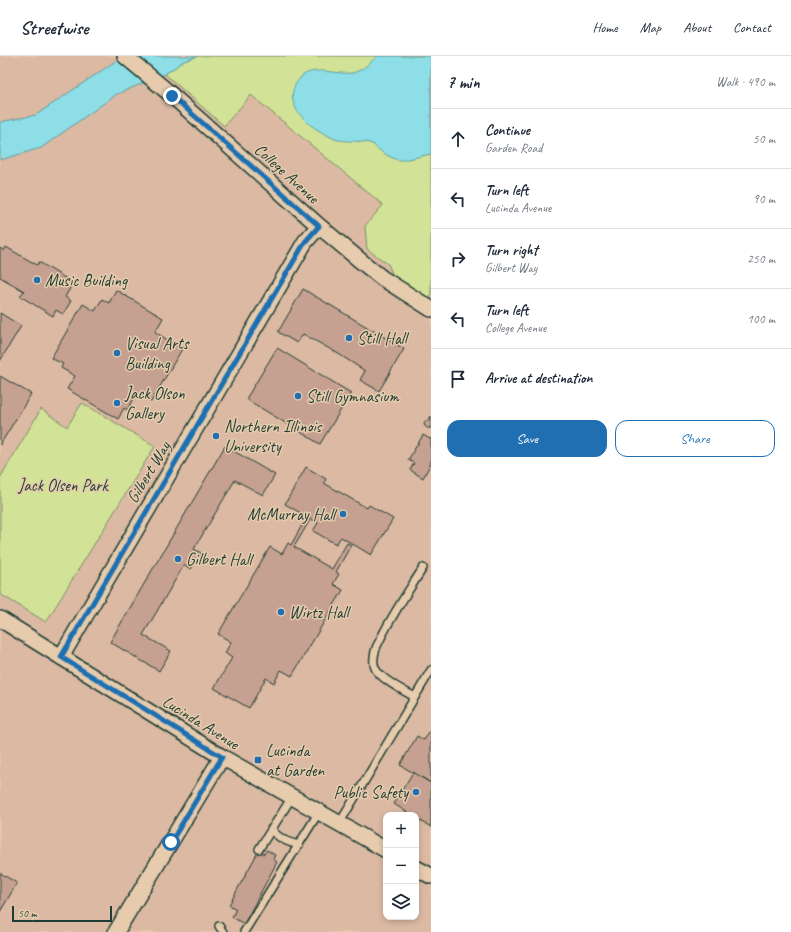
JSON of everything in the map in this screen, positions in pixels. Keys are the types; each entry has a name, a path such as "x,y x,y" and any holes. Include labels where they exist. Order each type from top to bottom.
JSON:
{"street":[{"name":"College Avenue","path":"125,56 159,84 319,226 382,278 431,309"},
{"name":"Gilbert Way","path":"61,657 305,242 319,226"},
{"name":"Lucinda Avenue","path":"0,619 222,757 383,848"},
{"path":"116,932 222,757"},
{"path":"419,870 431,876"}],"lane":[{"path":"415,697 379,674 375,668 374,660 378,643 423,568"},
{"path":"339,824 431,670"},
{"path":"259,849 292,797"},
{"path":"244,932 319,812"},
{"path":"272,829 277,836 287,842 299,845"}],"shaded area":[{"name":"Northern Illinois University","path":"0,56 431,56 431,932 0,932"}],"green space":[{"path":"198,56 431,56 431,302 395,280 388,264 367,249 365,226 383,205 251,95 224,126 165,74 184,61"},
{"name":"Jack Olsen Park","path":"82,403 155,446 46,622 0,594 0,478 41,409 67,427"}],"water":[{"path":"123,56 198,56 184,61 165,74 117,94 41,148 0,160 0,122 36,115"},
{"path":"377,56 431,56 431,154 398,160 368,143 343,141 333,138 319,131 303,119 298,111 292,95 295,86 301,77 306,73 326,71 352,73 362,69"}],"building":[{"name":"Music Building","path":"6,247 37,265 39,262 73,283 65,297 71,301 63,314 56,310 53,316 20,296 24,291 0,277 0,248 4,251"},
{"name":"Still Hall","path":"303,289 404,349 379,391 360,380 365,371 337,353 303,334 297,343 278,332"},
{"name":"Visual Arts Building","path":"116,290 163,318 155,332 182,349 151,402 137,394 127,410 124,408 118,419 67,389 75,376 61,368 63,364 51,358 83,304 95,311 102,299 109,303"},
{"name":"Music Building","path":"0,313 21,326 0,361"},
{"name":"Still Gymnasium","path":"277,348 351,393 320,444 246,399"},
{"path":"0,376 31,394 0,445"},
{"path":"431,416 431,428 427,428 424,425 425,421 428,421"},
{"path":"423,435 430,439 431,438 431,463 423,478 410,470 414,463 408,460"},
{"name":"Gilbert Hall","path":"225,446 275,475 263,495 235,480 194,549 201,553 191,569 184,565 143,635 171,651 159,671 110,642"},
{"name":"McMurray Hall","path":"306,467 326,479 324,483 367,508 369,505 393,519 371,555 341,537 336,544 313,531 318,523 285,504"},
{"name":"Wirtz Hall","path":"306,518 310,520 294,547 332,569 347,543 351,545 336,572 339,574 333,584 343,590 292,676 281,670 274,683 266,678 249,708 214,688 232,658 225,653 231,642 218,634 270,547 282,554 288,543 291,545"},
{"path":"431,729 431,783 400,765 417,736 424,740"},
{"name":"Public Safety","path":"413,772 431,783 431,827 419,820 419,812 406,812 394,804"},
{"path":"259,850 264,854 267,850 275,855 273,859 277,862 244,924 232,917 236,909 229,905"},
{"path":"0,873 17,883 0,912"}],"place":[{"name":"Music Building","path":"37,280"},
{"name":"Still Hall","path":"349,338"},
{"name":"Visual Arts Building","path":"117,353"},
{"name":"Still Gymnasium","path":"298,396"},
{"name":"Jack Olson Gallery","path":"117,403"},
{"name":"Northern Illinois University","path":"216,436"},
{"name":"McMurray Hall","path":"343,514"},
{"name":"Gilbert Hall","path":"178,559"},
{"name":"Wirtz Hall","path":"281,612"},
{"name":"Lucinda at Garden","path":"258,760"},
{"name":"Public Safety","path":"416,792"}],"route":[{"path":"171,842 222,757 61,657 305,242 319,226 172,96"}]}
